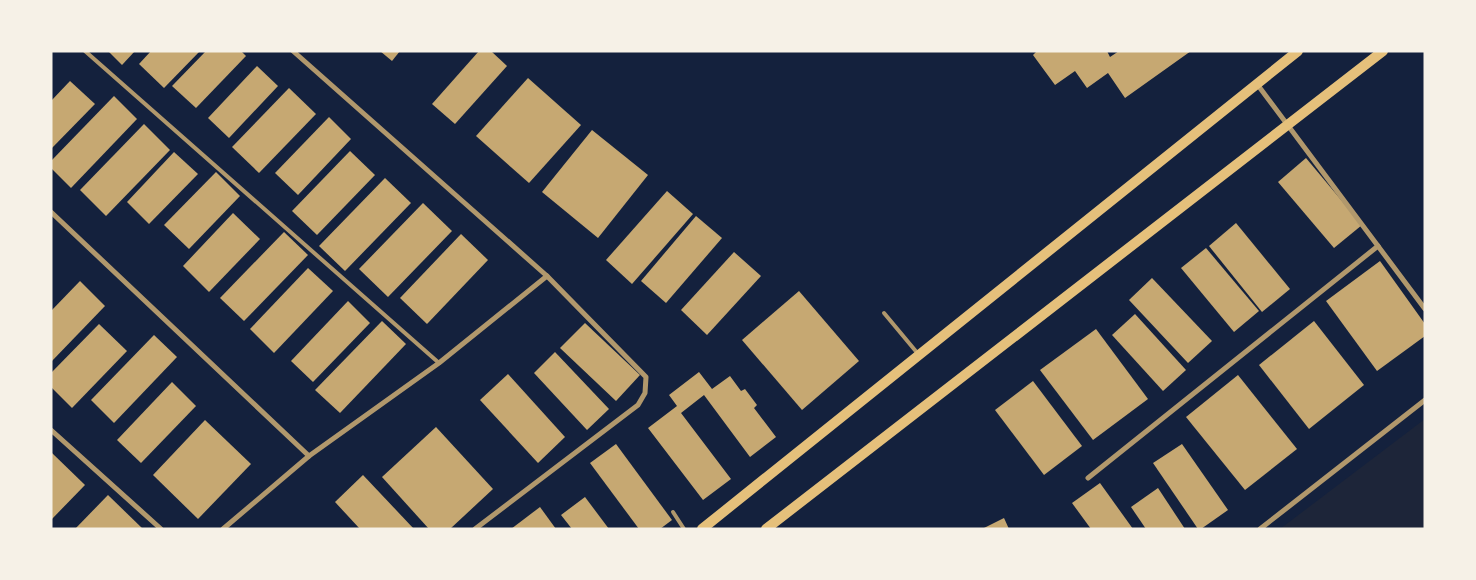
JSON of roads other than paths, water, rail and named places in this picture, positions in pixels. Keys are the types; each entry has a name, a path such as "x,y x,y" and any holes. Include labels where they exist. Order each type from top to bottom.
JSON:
{"main road":[{"path":"702,529 1298,51"},
{"path":"766,529 1383,51"}],"street":[{"path":"293,51 548,276 643,372 647,384 645,393 638,405 474,529"},
{"path":"1257,84 1425,309"},
{"path":"51,212 309,456"},
{"path":"1088,478 1378,246"},
{"path":"224,529 309,456 439,363 548,276"},
{"path":"1260,529 1425,400"},
{"path":"51,430 161,529"}],"lane":[{"path":"85,51 439,363"},
{"path":"884,313 919,355"},
{"path":"673,512 684,529"}]}
